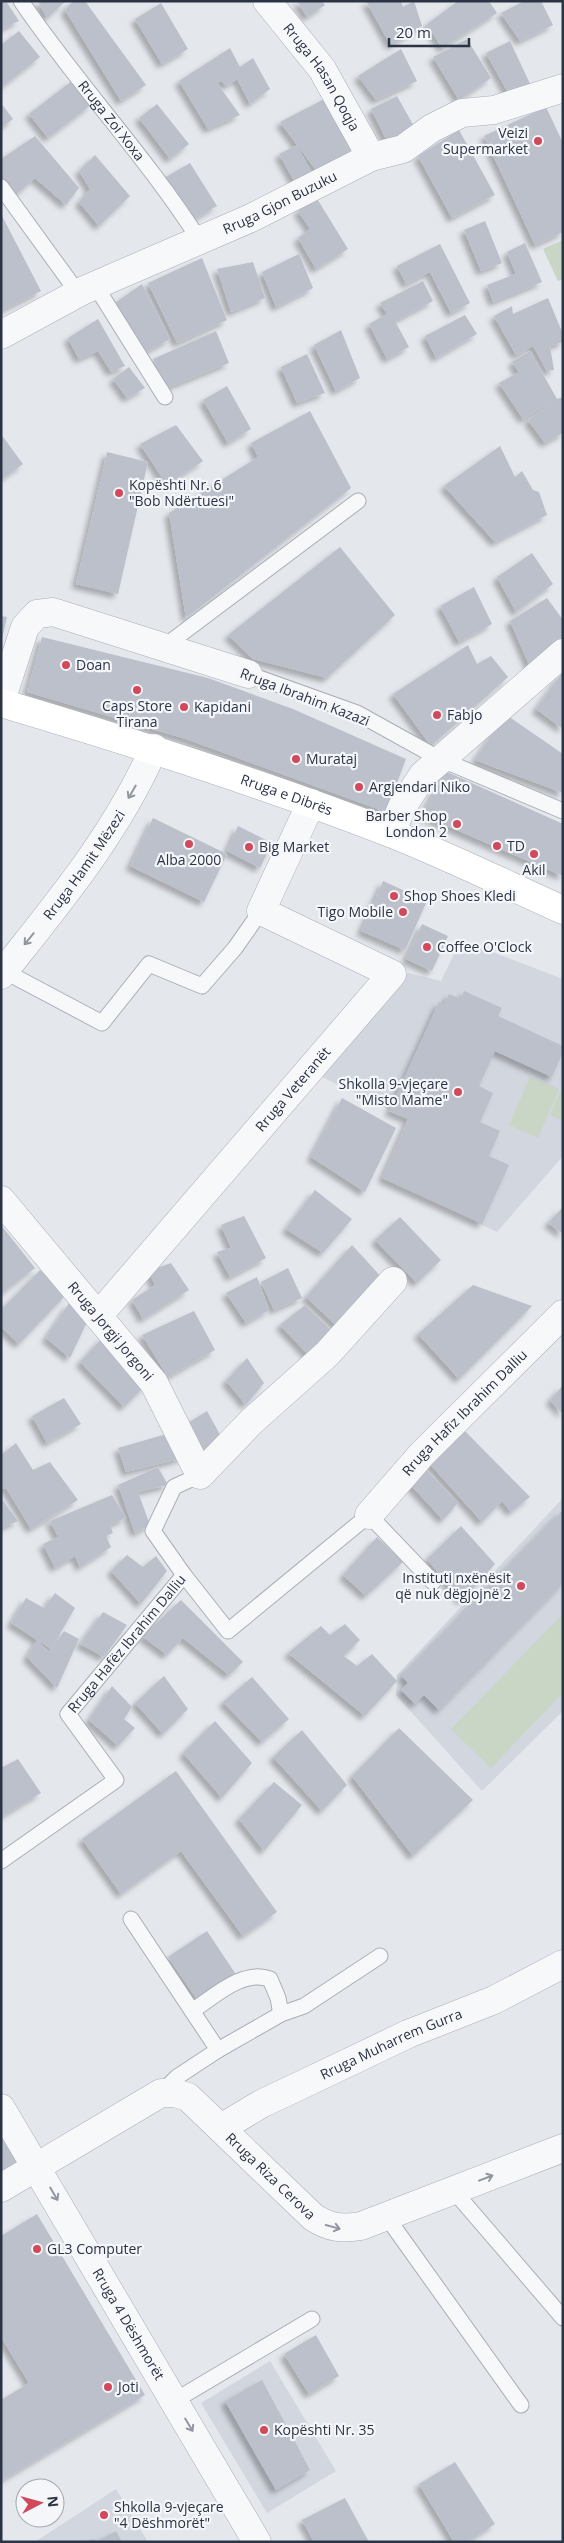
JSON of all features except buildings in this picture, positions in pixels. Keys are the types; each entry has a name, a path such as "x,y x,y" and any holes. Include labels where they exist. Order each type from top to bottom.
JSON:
{"main road":[{"name":"Rruga e Dibrës","path":"1,702 154,748 311,803 392,833 563,910"}],"street":[{"name":"Rruga Hasan Qoqja","path":"267,1 322,68 371,157"},
{"name":"Rruga Gjon Buzuku","path":"1,335 86,289 251,218 371,157 403,149 432,128 462,113 494,110 563,88"},
{"name":"Rruga Ibrahim Kazazi","path":"1,702 25,627 37,614 53,612 165,646 248,674"},
{"path":"392,833 402,807 423,775 563,653"},
{"name":"Rruga Hamit Mëzezi","path":"3,973 85,868 119,816 154,748"},
{"path":"261,911 311,803"},
{"name":"Rruga Veteranët","path":"98,1316 392,974 261,911"},
{"name":"Rruga Jorgji Jorgoni","path":"1,1200 154,1383 200,1475"},
{"path":"200,1475 252,1421 327,1354 393,1281"},
{"name":"Rruga Hafiz Ibrahim Dalliu","path":"369,1515 422,1454 563,1314"},
{"name":"Rruga Muharrem Gurra","path":"221,2128 261,2104 408,2034 494,2000 563,1964"},
{"path":"1,2188 161,2093"},
{"name":"Rruga Riza Cerova","path":"161,2093 175,2093 188,2097 200,2106 313,2216 326,2225 342,2229 361,2226 563,2148"},
{"name":"Rruga 4 Dëshmorët","path":"1,2108 38,2166 257,2542"}],"lane":[{"name":"Rruga Zoi Xoxa","path":"20,1 166,189 200,241"},
{"path":"1,187 86,289 165,397"},
{"path":"165,646 358,501"},
{"name":"Rruga Ibrahim Kazazi","path":"248,674 357,713 440,759 563,811"},
{"path":"3,973 102,1023 148,964 202,986 235,948 261,911"},
{"path":"184,1575 153,1531 174,1487 200,1475"},
{"path":"369,1515 432,1582"},
{"name":"Rruga Hafëz Ibrahim Dalliu","path":"1,1861 116,1780 68,1714 184,1575 228,1631 369,1515"},
{"path":"131,1919 218,2050"},
{"path":"161,2093 177,2078 218,2050 281,2014 304,2006 380,1956"},
{"path":"192,2010 243,1978 261,1976 270,1979 278,1998 281,2014"},
{"path":"453,2190 563,2318"},
{"path":"386,2216 521,2405"},
{"path":"174,2401 312,2319"}],"shaded area":[{"name":"Shkolla 9-vjeçare \"Misto Mame\"","path":"461,940 563,979 563,1156 497,1232 382,1178 408,1119 316,1074 408,973 441,981"},
{"name":"Instituti nxënësit që nuk dëgjojnë 2","path":"563,1498 563,1711 482,1791 396,1695 397,1675"},
{"name":"Kopështi Nr. 35","path":"270,2361 336,2471 267,2513 201,2403"},
{"name":"Shkolla 9-vjeçare \"4 Dëshmorët\"","path":"116,2489 148,2542 35,2542 56,2528 65,2528 65,2522"}],"green space":[{"path":"563,240 563,279 558,281 543,249"},
{"path":"530,1077 559,1089 538,1138 509,1125"},
{"path":"563,1085 563,1121 550,1115"},
{"path":"563,1614 563,1693 491,1768 451,1729"}],"place":[{"name":"Veizi Supermarket","path":"538,141"},
{"name":"Kopështi Nr. 6 \"Bob Ndërtuesi\"","path":"119,493"},
{"name":"Doan","path":"66,665"},
{"name":"Caps Store Tirana","path":"137,690"},
{"name":"Kapidani","path":"184,707"},
{"name":"Fabjo","path":"437,715"},
{"name":"Murataj","path":"296,759"},
{"name":"Argjendari Niko","path":"359,787"},
{"name":"Barber Shop London 2","path":"457,824"},
{"name":"Alba 2000","path":"189,844"},
{"name":"TD","path":"497,846"},
{"name":"Big Market","path":"249,847"},
{"name":"Akil","path":"534,854"},
{"name":"Shop Shoes Kledi","path":"394,896"},
{"name":"Tigo Mobile","path":"403,912"},
{"name":"Coffee O'Clock","path":"427,947"},
{"name":"Shkolla 9-vjeçare \"Misto Mame\"","path":"458,1092"},
{"name":"Instituti nxënësit që nuk dëgjojnë 2","path":"521,1586"},
{"name":"GL3 Computer","path":"37,2249"},
{"name":"Joti","path":"108,2387"},
{"name":"Kopështi Nr. 35","path":"264,2430"},
{"name":"Shkolla 9-vjeçare \"4 Dëshmorët\"","path":"104,2515"}]}
